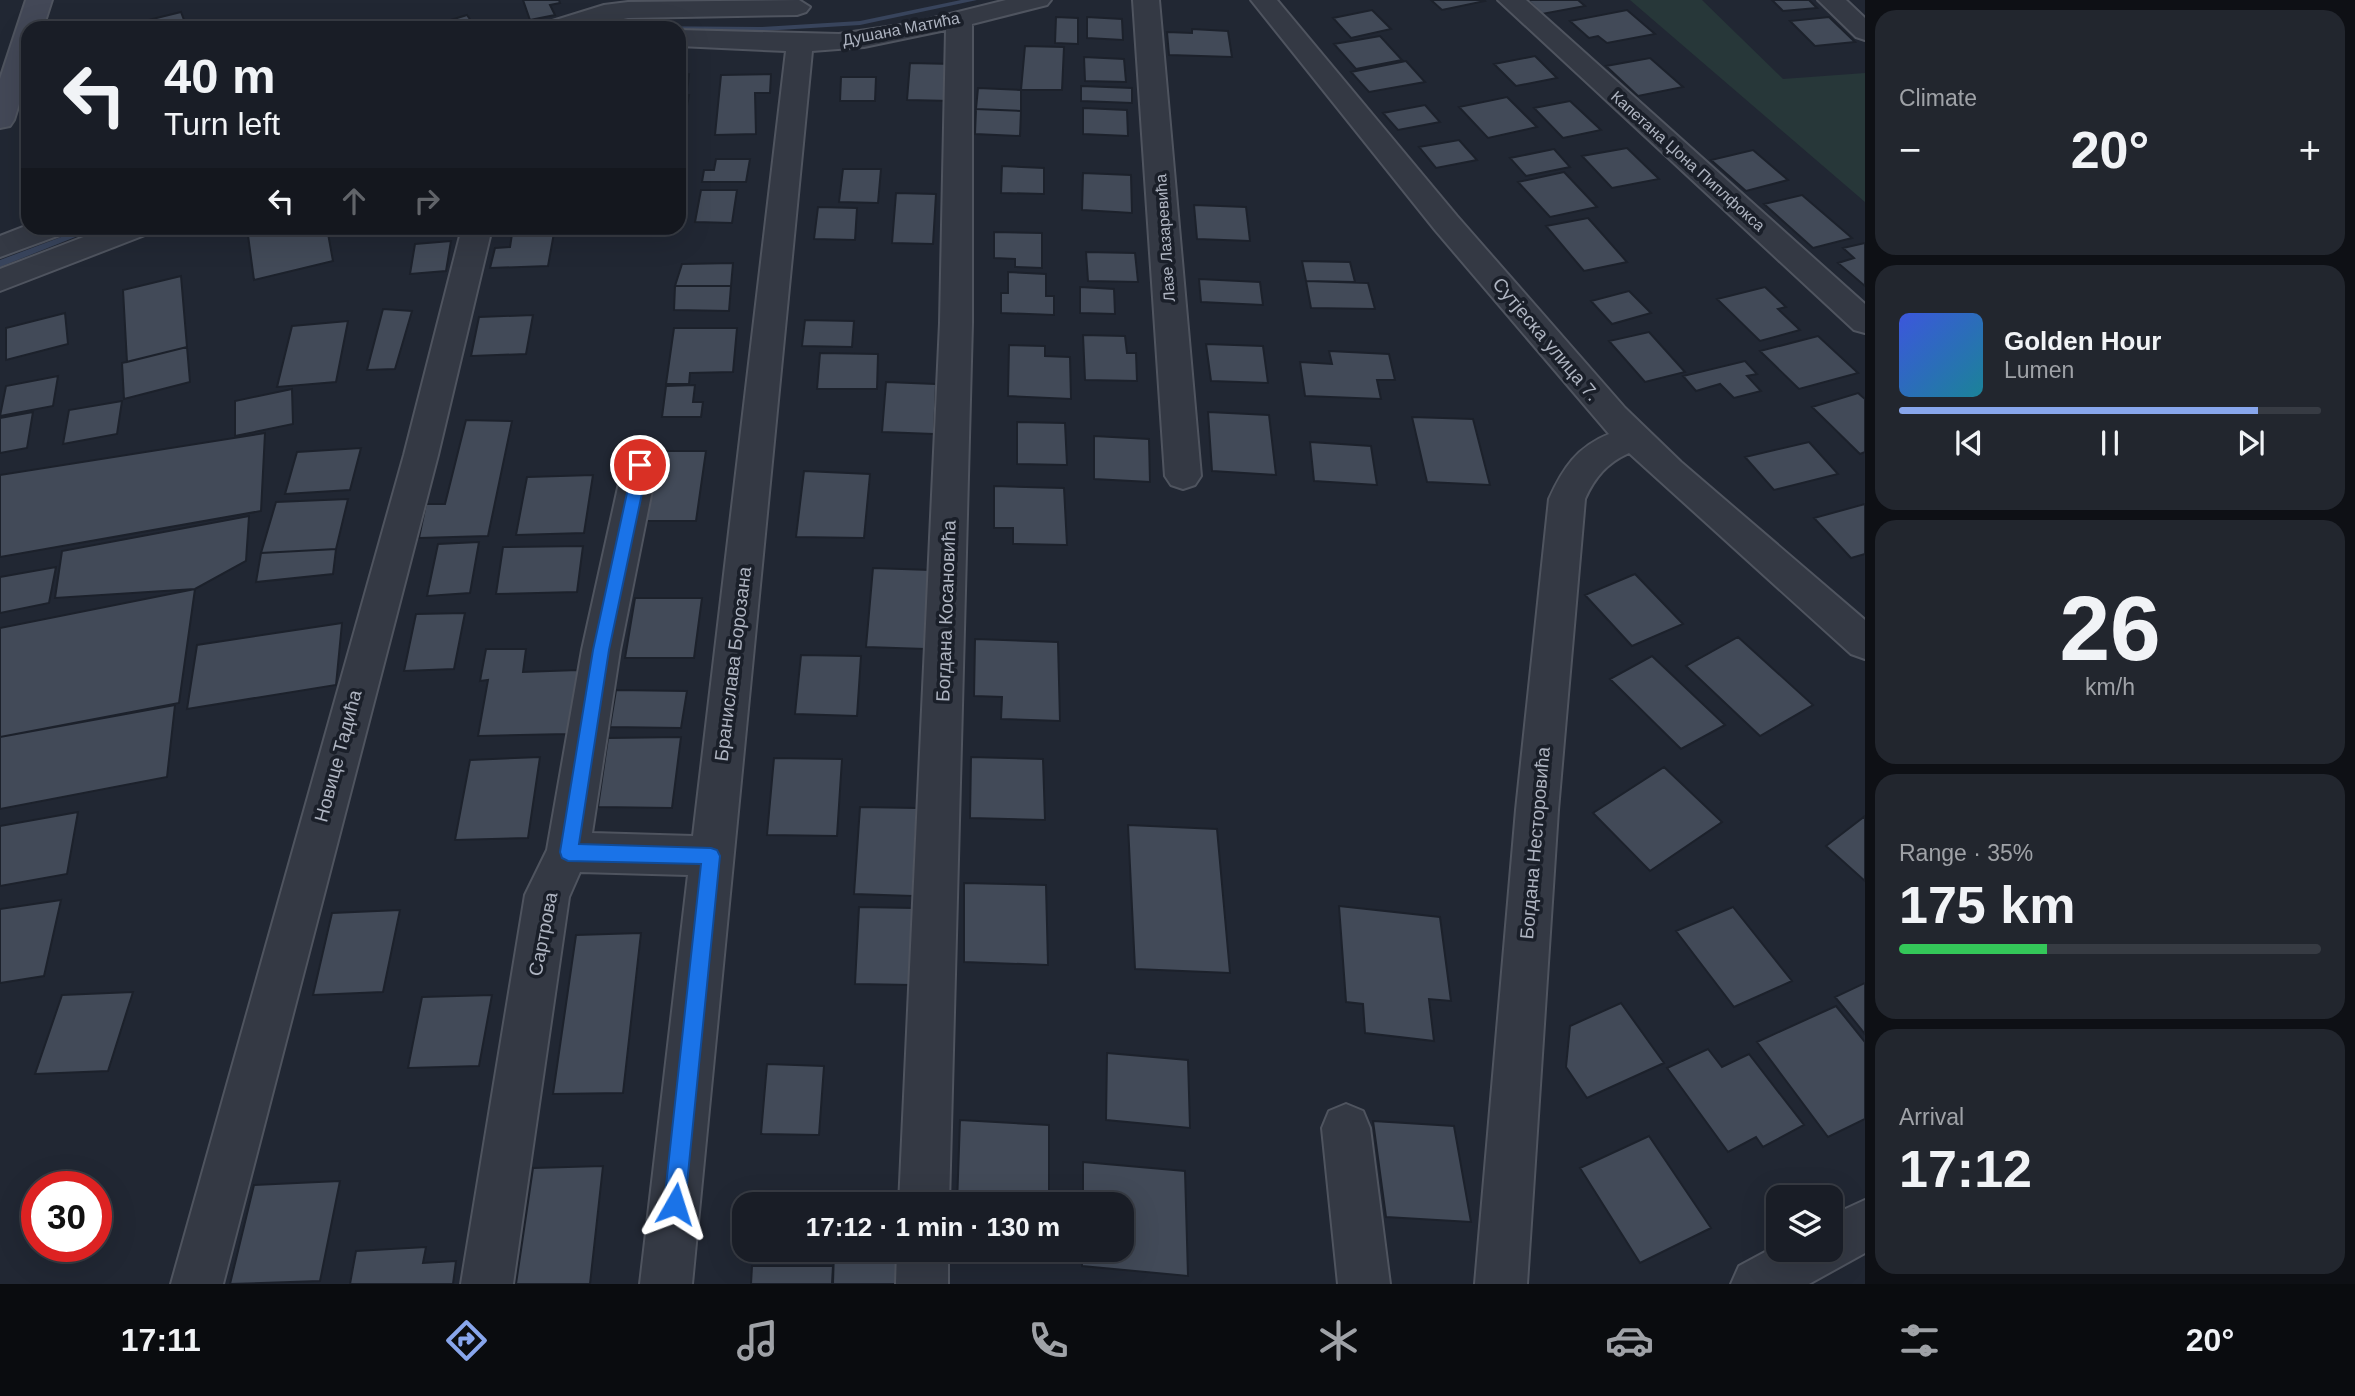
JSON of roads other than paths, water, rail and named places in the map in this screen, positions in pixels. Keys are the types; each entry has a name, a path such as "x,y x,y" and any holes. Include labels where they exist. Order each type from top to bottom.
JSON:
{"street":[{"path":"32,21 39,0"},
{"name":"Душана Матића","path":"686,37 798,26 871,38 1038,0"},
{"name":"Лазе Лазаревића","path":"1146,0 1183,476"},
{"name":"Сутјеска улица 7.","path":"1264,0 1446,223 1596,398 1634,438 1865,643"},
{"name":"Капетана Џона Пиплфокса","path":"1511,0 1865,322"},
{"path":"1831,0 1865,32"},
{"path":"578,21 624,5 798,26"},
{"name":"Богдана Косановића","path":"924,1192 956,323 960,19"},
{"name":"Бранислава Борозана","path":"666,1284 772,318 798,26"},
{"path":"0,120 21,56"},
{"path":"0,247 32,235"},
{"path":"0,281 116,235"},
{"name":"Новице Тадића","path":"197,1284 421,455 475,235"},
{"name":"Богдана Несторовића","path":"1502,1284 1537,810 1567,499 1577,475 1592,456 1634,438"},
{"name":"Сартрова","path":"487,1284 547,895 568,852 601,650 640,465"},
{"path":"568,852 711,856"},
{"path":"1346,1128 1364,1284"},
{"path":"1843,1237 1865,1225"},
{"path":"922,1284 923,1262"},
{"path":"1756,1284 1797,1262"}],"waterway":[{"path":"686,28 762,29 860,23 973,0"},
{"path":"0,264 75,235"}]}
